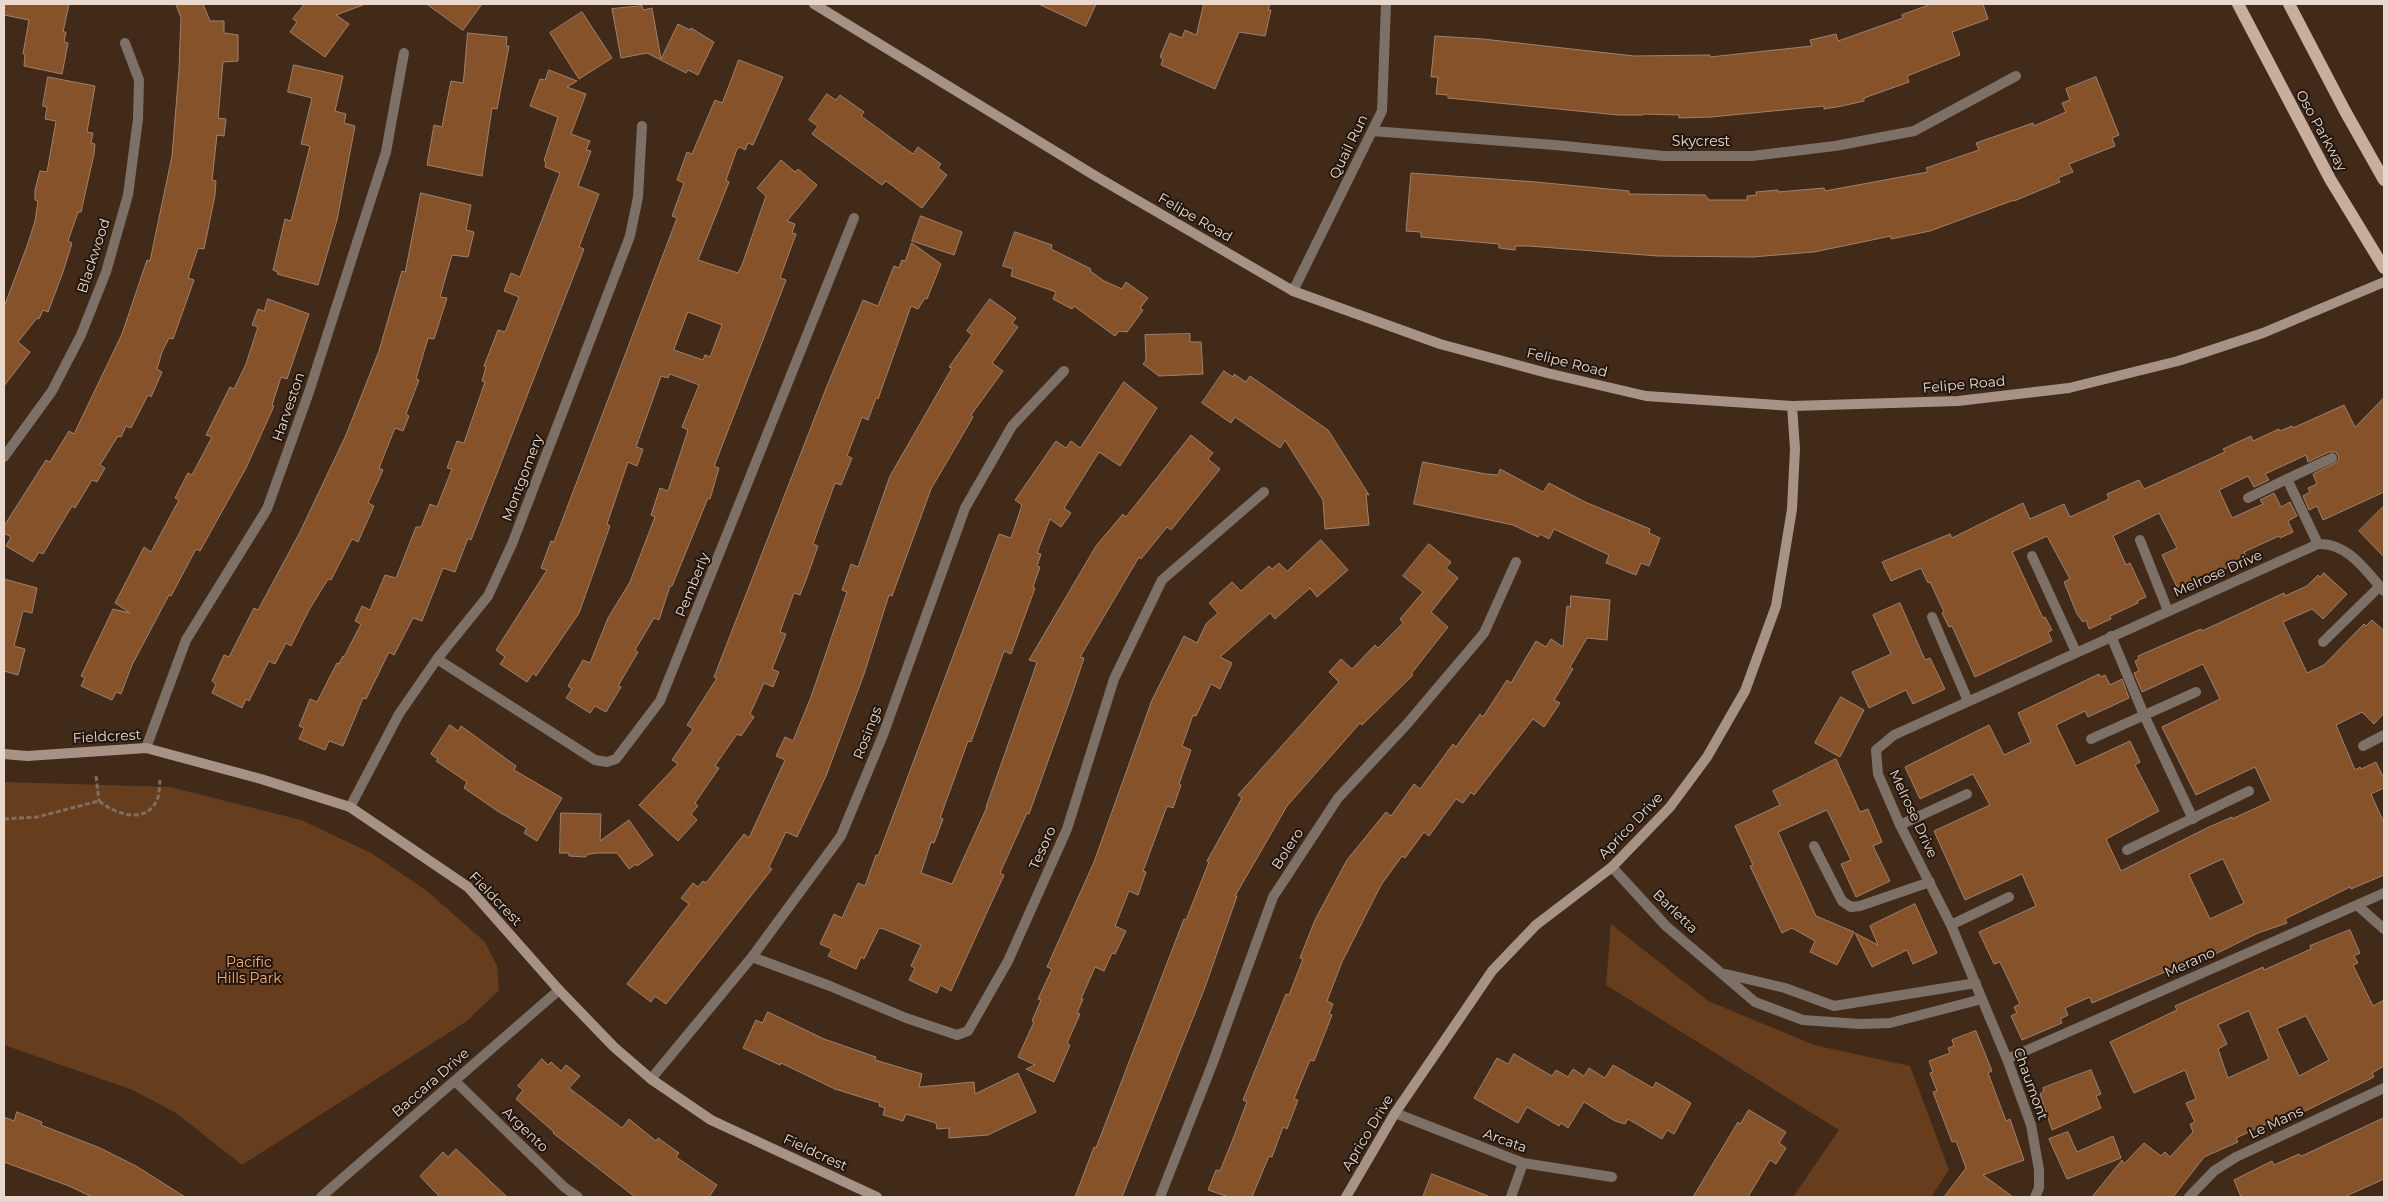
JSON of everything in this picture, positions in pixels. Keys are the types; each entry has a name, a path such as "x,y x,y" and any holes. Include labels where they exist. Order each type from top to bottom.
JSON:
{"main road":[{"name":"Oso Parkway","path":"2238,4 2330,179 2384,268"},
{"path":"2289,4 2345,111 2384,180"}],"street":[{"name":"Felipe Road","path":"814,4 1097,177 1293,291 1440,344 1547,373 1646,396 1792,406 1958,401 2069,388 2178,361 2263,333 2384,282"},
{"name":"Quail Run","path":"1293,291 1382,112 1386,4"},
{"name":"Blackwood","path":"4,457 52,391 81,335 106,272 128,195 138,119 139,80 125,43"},
{"name":"Harveston","path":"146,748 186,640 267,509 309,392 386,152 404,53"},
{"name":"Skycrest","path":"1372,131 1555,145 1664,156 1752,156 1835,146 1914,131 2016,76"},
{"name":"Montgomery","path":"350,807 399,714 437,659 488,596 512,544 630,236 638,197 642,126"},
{"name":"Pemberly","path":"437,659 594,760 607,762 616,759 660,701 854,218"},
{"name":"Rosings","path":"651,1079 752,957 841,836 883,735 964,508 1012,426 1064,371"},
{"name":"Aprico Drive","path":"1346,1197 1394,1113 1492,971 1536,925 1612,867 1675,800 1707,757 1744,691 1778,596 1792,509 1795,449 1792,406"},
{"path":"2248,498 2332,458"},
{"path":"2287,479 2318,544 2327,543 2348,552 2382,589 2323,642"},
{"name":"Tesoro","path":"752,957 830,986 906,1018 957,1035 968,1031 1008,960 1067,829 1114,679 1162,580 1264,492"},
{"path":"2140,540 2168,611"},
{"name":"Melrose Drive","path":"1976,984 1951,925 1900,825 1878,774 1876,750 1894,735 2318,544"},
{"path":"2032,556 2076,652"},
{"name":"Bolero","path":"1160,1197 1274,897 1338,798 1407,724 1484,633 1516,562"},
{"path":"1932,617 1968,701"},
{"path":"2111,636 2144,715 2193,818"},
{"path":"2091,739 2196,692"},
{"path":"2363,746 2384,736"},
{"name":"Fieldcrest","path":"4,754 27,756 146,748 261,779 350,807 468,887 559,990 614,1047 651,1079 711,1120 877,1197"},
{"path":"2127,850 2249,792"},
{"path":"1900,825 1967,794"},
{"path":"1814,846 1842,901 1850,906 1860,906 1930,882"},
{"name":"Barletta","path":"1612,867 1666,926 1724,973 1755,1002 1803,1020 1890,1023 1982,999"},
{"name":"Merano","path":"2007,1059 2384,893"},
{"path":"1951,925 2009,897"},
{"path":"2357,905 2384,929"},
{"name":"Barletta","path":"1724,973 1785,988 1834,1006 1976,984"},
{"name":"Chaumont","path":"1976,984 2007,1059 2031,1125 2039,1170 2039,1188 2035,1197"},
{"name":"Baccara Drive","path":"321,1197 559,990"},
{"path":"1832,1022 1834,1006"},
{"name":"Argento","path":"455,1081 564,1187 578,1197"},
{"name":"Le Mans","path":"2189,1197 2214,1171 2250,1150 2384,1088"},
{"name":"Arcata","path":"1394,1113 1523,1164 1612,1177"},
{"path":"1511,1197 1523,1164"}],"path":[{"path":"96,776 99,801"},
{"path":"4,819 37,817 99,801 122,815 143,813 153,807 158,798 160,780"}],"green space":[{"name":"Pacific Hills Park","path":"4,782 170,787 301,820 371,853 427,891 485,942 497,966 499,990 467,1021 242,1165 176,1113 133,1090 4,1045"},
{"path":"1611,924 1708,1001 1814,1045 1910,1066 1949,1170 1931,1197 1793,1197 1839,1130 1606,985"}],"building":[{"path":"4,4 69,4 63,32 66,32 64,42 68,43 62,74 24,66 25,54 23,54 29,20 4,15"},
{"path":"176,4 203,4 210,21 224,21 224,33 238,35 238,61 223,62 218,118 226,119 224,136 217,135 212,180 216,181 215,195 204,249 198,248 188,278 194,280 173,339 169,338 162,352 157,369 162,372 151,397 148,395 131,428 126,426 121,437 118,436 100,465 105,468 97,482 92,480 75,508 72,506 43,554 39,552 33,562 6,546 11,537 4,533 4,526 46,460 50,462 69,431 74,434 122,334 147,260 150,261 172,156 181,18"},
{"path":"305,4 363,5 336,15 349,24 325,57 290,32 297,22 293,19"},
{"path":"427,4 482,4 463,30"},
{"path":"1039,4 1096,4 1086,26"},
{"path":"1204,4 1270,4 1268,10 1271,10 1265,36 1239,32 1215,89 1161,65 1163,59 1160,57 1170,33 1182,38 1185,30 1196,35"},
{"path":"1932,4 1983,4 1988,19 1952,32 1960,55 1907,76 1909,82 1864,98 1864,101 1824,109 1824,106 1711,117 1679,118 1679,115 1618,115 1448,98 1448,95 1436,94 1438,77 1431,77 1435,36 1483,39 1634,56 1710,55 1710,57 1812,46 1810,40 1836,34 1838,41 1903,18 1902,15"},
{"path":"642,6 643,10 652,8 661,59 678,24 690,30 691,28 714,42 698,75 688,70 686,73 647,53 621,58 612,9"},
{"path":"582,12 612,58 579,79 550,33"},
{"path":"468,33 507,37 506,46 509,46 497,109 492,108 482,176 427,165 434,125 442,127 451,81 463,83"},
{"path":"739,60 783,77 753,145 748,143 745,150 740,147 737,149 726,180 729,182 698,260 738,273 766,196 757,188 781,160 795,172 798,169 817,185 787,221 795,224 792,233 796,234 780,278 786,280 714,466 719,468 710,499 708,498 672,586 670,586 659,620 654,618 635,650 638,652 618,686 621,687 606,712 595,706 590,713 566,698 572,689 568,686 583,660 590,663 608,618 630,582 655,517 651,515 660,488 668,491 688,430 682,427 699,385 670,374 668,378 661,376 636,447 643,449 637,466 628,462 607,524 610,526 579,613 536,676 533,673 527,682 500,664 505,657 496,650 547,570 541,568 551,541 554,542 677,218 672,216 684,183 677,180 687,152 692,154 715,100 722,103","holes":["688,312 722,325 710,357 705,355 703,360 674,350"]},
{"path":"294,65 343,76 335,111 346,114 344,123 355,126 337,220 318,285 277,274 278,272 273,270 285,219 291,221 310,146 301,144 312,98 288,92"},
{"path":"549,70 577,81 567,87 586,94 571,134 590,141 586,150 591,151 578,186 599,194 579,247 584,249 471,540 468,538 455,572 443,568 422,621 413,618 394,655 389,652 366,699 363,698 343,746 329,741 325,750 299,739 304,728 299,726 310,699 317,702 337,663 339,664 344,657 361,624 355,621 362,606 370,610 385,575 396,578 416,527 421,527 430,504 437,507 452,469 447,468 457,441 464,443 485,382 482,381 486,367 484,366 498,330 505,332 519,297 504,291 511,273 520,277 560,173 545,167 546,162 544,161 558,117 530,106 540,79 545,80"},
{"path":"48,77 95,86 87,132 93,133 91,143 95,144 94,154 81,212 78,212 68,241 72,243 48,312 43,310 39,319 37,318 18,342 30,352 4,386 4,307 35,221 38,201 35,200 35,190 40,171 47,172 56,121 45,119 47,107 43,106"},
{"path":"2096,77 2119,135 2112,138 2115,146 2069,164 2073,172 2058,178 2060,182 2014,201 1930,231 1891,239 1891,236 1814,252 1752,257 1658,256 1529,246 1515,246 1515,250 1499,248 1499,244 1421,237 1421,232 1406,231 1411,173 1536,182 1629,191 1629,194 1705,195 1709,200 1747,200 1747,196 1757,195 1756,192 1824,188 1825,191 1928,172 1926,168 1979,150 1976,143 2033,123 2034,126 2066,112 2062,103 2070,100 2066,89"},
{"path":"827,94 836,100 840,95 864,112 861,116 913,154 918,147 941,164 938,168 947,175 922,208 886,181 882,185 812,134 818,126 809,120"},
{"path":"421,193 471,205 466,230 474,232 468,257 452,255 440,297 447,298 434,339 428,338 416,379 419,380 406,414 409,416 403,431 395,428 379,468 383,470 368,503 374,506 358,542 352,539 331,580 328,579 309,610 291,646 286,643 275,664 269,661 249,701 246,699 242,708 212,693 216,684 212,681 224,655 229,657 254,608 258,610 300,532 346,435 379,351 402,271 405,272"},
{"path":"921,216 962,232 954,255 912,241"},
{"path":"1015,232 1052,245 1051,249 1091,269 1090,271 1104,281 1122,289 1126,282 1148,298 1140,308 1143,310 1127,332 1119,331 1115,336 1074,306 1072,309 1053,299 1056,292 1011,276 1013,269 1003,266"},
{"path":"912,243 941,264 927,299 925,298 918,309 911,306 878,399 876,398 868,420 862,417 847,456 852,458 841,485 835,483 813,544 818,546 806,580 800,595 794,593 780,632 786,634 772,669 779,672 773,687 764,683 750,714 754,717 741,736 737,734 715,766 719,768 695,803 698,806 691,814 697,820 678,841 639,805 678,764 672,760 693,729 687,725 717,678 714,677 827,386 863,300 878,306 894,266 899,268 902,260 905,261"},
{"path":"268,299 309,314 287,379 281,377 272,405 274,406 246,468 200,551 196,549 171,596 169,595 132,665 121,694 116,692 112,700 81,686 85,678 81,676 113,609 130,613 115,603 144,547 151,552 179,500 175,498 188,473 192,475 212,437 206,435 230,387 234,389 246,364 258,327 252,325 258,309 264,311"},
{"path":"990,299 1016,318 1012,323 1018,327 992,363 1003,371 971,415 973,417 931,489 892,596 889,595 864,674 826,776 797,837 786,832 769,867 772,869 666,1004 655,996 651,1002 627,984 689,904 681,898 693,883 698,887 703,881 706,883 744,834 749,838 785,760 776,756 785,737 793,741 811,697 847,592 842,590 851,564 858,567 890,476 952,368 949,367 972,335 967,331"},
{"path":"1190,334 1190,342 1201,342 1203,374 1159,376 1143,364 1146,360 1145,335"},
{"path":"1224,371 1233,377 1234,374 1246,382 1250,376 1328,430 1369,495 1366,494 1369,525 1325,529 1323,500 1285,440 1280,448 1235,417 1231,423 1202,403"},
{"path":"1124,382 1157,408 1120,466 1099,452 1064,508 1071,513 1061,527 1050,519 1037,553 1041,554 1037,566 1040,567 1033,587 1035,588 1011,654 1004,651 971,742 968,741 940,818 943,819 934,843 931,842 921,873 952,884 987,807 1033,674 1037,662 1029,660 1096,546 1123,514 1126,517 1191,435 1213,453 1208,459 1220,469 1171,530 1167,527 1141,559 1139,557 1080,657 1084,658 1029,814 1027,813 1000,873 1004,875 951,991 940,985 937,993 909,980 915,968 911,966 921,945 884,929 879,928 864,959 861,957 856,969 828,956 832,949 820,944 834,914 842,918 858,883 865,886 999,534 1011,538 1022,505 1015,500 1056,441 1066,448 1071,441 1080,448"},
{"path":"2384,398 2384,492 2323,520 2317,506 2309,510 2303,496 2310,492 2308,488 2317,484 2313,474 2337,462 2339,458 2336,452 2329,452 2308,462 2306,455 2265,474 2269,480 2254,487 2248,476 2219,490 2232,518 2263,504 2260,500 2274,493 2281,507 2290,502 2297,516 2288,521 2293,532 2280,538 2279,536 2244,552 2246,556 2238,560 2239,562 2188,586 2186,583 2177,587 2162,555 2177,548 2159,513 2113,536 2126,565 2130,563 2146,597 2137,601 2138,603 2110,616 2111,619 2089,629 2086,620 2083,622 2077,614 2064,582 2070,579 2047,536 2012,552 2043,618 2045,617 2052,630 2048,632 2052,641 1975,677 1952,626 1949,627 1930,582 1928,583 1921,568 1891,581 1882,562 1950,534 1952,538 2023,503 2030,519 2064,504 2070,517 2109,499 2107,494 2139,480 2144,489 2225,452 2223,449 2251,436 2253,441 2279,429 2280,431 2292,426 2293,428 2344,405 2355,427"},
{"path":"1423,462 1486,474 1498,475 1500,469 1543,492 1549,483 1585,502 1650,529 1649,533 1660,538 1649,566 1641,563 1636,575 1606,563 1609,555 1554,529 1549,539 1540,534 1538,537 1513,525 1414,504"},
{"path":"2384,506 2384,557 2359,531"},
{"path":"1321,540 1348,570 1317,597 1310,588 1275,619 1270,613 1220,657 1232,663 1220,689 1211,684 1196,716 1193,715 1182,746 1191,750 1173,808 1167,806 1143,871 1146,872 1138,895 1129,891 1115,926 1126,931 1115,954 1112,953 1104,971 1095,967 1081,999 1083,999 1077,1013 1080,1014 1067,1043 1070,1045 1054,1082 1026,1069 1035,1065 1018,1057 1034,1022 1032,1021 1041,1000 1038,999 1052,969 1047,967 1094,862 1152,700 1184,636 1197,643 1206,624 1218,613 1209,603 1232,582 1241,591 1269,566 1272,569 1279,563 1287,571"},
{"path":"1429,544 1451,562 1446,568 1458,578 1431,612 1448,627 1411,674 1413,675 1362,725 1360,723 1287,806 1235,896 1237,896 1204,990 1122,1197 1075,1197 1094,1147 1096,1148 1184,919 1186,920 1209,862 1207,861 1242,798 1238,795 1339,682 1329,672 1341,659 1352,669 1375,645 1378,648 1403,623 1400,619 1423,592 1403,576"},
{"path":"2324,573 2347,594 2323,619 2312,609 2283,622 2307,673 2324,665 2364,624 2366,626 2372,620 2384,631 2384,713 2374,724 2362,712 2336,725 2355,770 2376,762 2384,779 2384,788 2371,794 2384,823 2384,875 2351,889 2350,887 2285,919 2287,923 2258,933 2195,964 2193,960 2092,1003 2090,997 2065,1008 2068,1015 2060,1019 2062,1023 2022,1040 2011,1016 2017,1013 2014,1007 2020,1004 2000,962 1994,964 1979,932 2036,906 2022,874 1965,900 1934,831 1990,805 1973,774 1920,799 1905,767 1989,725 2004,755 2031,742 2018,713 2099,674 2100,677 2105,675 2110,685 2122,679 2129,698 2088,717 2085,711 2056,725 2076,766 2130,741 2140,762 2135,765 2159,811 2106,839 2121,871 2209,827 2232,817 2232,819 2271,801 2255,767 2196,795 2162,727 2220,699 2203,664 2142,692 2134,673 2139,671 2135,661 2139,659 2138,656 2201,629 2202,631 2284,593 2285,596 2307,586 2318,575 2320,577","holes":["2223,859 2244,903 2210,919 2189,875"]},
{"path":"4,579 37,588 32,613 23,611 14,646 25,649 18,675 4,671"},
{"path":"1571,596 1610,600 1607,640 1587,638 1570,667 1573,669 1554,700 1560,703 1544,727 1533,719 1474,795 1471,792 1463,803 1456,799 1429,836 1424,832 1405,858 1402,856 1381,885 1342,962 1327,1001 1333,1004 1329,1014 1332,1015 1314,1061 1310,1060 1294,1099 1298,1100 1287,1129 1283,1127 1272,1157 1269,1156 1252,1197 1229,1197 1208,1190 1216,1170 1220,1171 1233,1139 1247,1102 1243,1100 1286,994 1289,995 1303,959 1300,958 1315,920 1347,860 1386,812 1391,816 1414,784 1420,789 1453,744 1456,747 1480,714 1483,717 1507,680 1511,683 1536,641 1546,647 1551,639 1563,647 1567,606 1570,607"},
{"path":"1900,603 1925,660 1930,658 1945,689 1913,704 1906,690 1869,708 1852,672 1891,654 1873,615"},
{"path":"1841,697 1864,710 1840,757 1815,743"},
{"path":"450,725 458,731 461,726 516,766 514,770 562,798 537,841 524,833 527,828 499,812 464,788 467,782 436,761 438,759 431,754"},
{"path":"1836,759 1860,812 1868,809 1882,842 1873,846 1890,881 1856,897 1841,864 1851,860 1827,810 1778,832 1816,916 1854,932 1837,965 1810,952 1815,941 1792,928 1782,933 1750,866 1753,865 1735,826 1780,805 1773,791"},
{"path":"561,813 601,814 600,841 629,820 653,855 629,869 617,853 596,853 586,855 586,857 569,856 569,853 560,853"},
{"path":"1915,904 1937,953 1913,964 1907,950 1872,967 1855,933 1878,945 1870,926"},
{"path":"2350,930 2360,953 2354,956 2358,963 2353,965 2373,1006 2384,1000 2384,1066 2372,1073 2374,1077 2285,1121 2283,1116 2236,1138 2238,1142 2204,1157 2173,1197 2092,1197 2122,1160 2124,1164 2144,1143 2161,1156 2165,1152 2170,1157 2193,1132 2190,1124 2195,1122 2186,1103 2196,1099 2185,1070 2134,1093 2110,1042 2177,1010 2175,1006 2263,967 2264,970 2311,949 2310,946","holes":["2249,1011 2269,1059 2228,1078 2218,1049 2227,1044 2218,1025","2306,1016 2329,1060 2299,1076 2277,1029"]},
{"path":"768,1012 824,1039 876,1057 875,1060 922,1074 919,1087 974,1082 975,1094 1018,1073 1036,1112 988,1135 949,1138 949,1128 937,1129 936,1123 906,1114 903,1121 883,1115 885,1108 879,1106 880,1103 835,1089 781,1063 780,1065 743,1048 756,1020 762,1023"},
{"path":"1976,1031 1992,1071 1988,1073 2006,1121 2010,1119 2024,1160 1983,1175 2013,1197 1944,1197 1966,1168 1956,1141 1952,1142 1933,1092 1937,1091 1930,1073 1933,1072 1929,1061 1950,1053 1948,1048 1954,1046 1952,1040"},
{"path":"1514,1054 1552,1076 1556,1070 1568,1077 1573,1069 1584,1076 1589,1068 1605,1078 1613,1065 1653,1088 1656,1082 1691,1103 1674,1134 1667,1130 1662,1139 1628,1119 1625,1124 1615,1121 1584,1102 1568,1128 1561,1123 1559,1126 1527,1107 1518,1123 1474,1098 1497,1058 1508,1064"},
{"path":"542,1059 548,1065 551,1062 561,1071 566,1065 580,1076 569,1088 622,1128 629,1119 656,1141 658,1138 679,1153 676,1157 717,1185 709,1197 635,1197 553,1133 516,1099 523,1090 518,1086"},
{"path":"2091,1070 2101,1094 2096,1096 2101,1108 2052,1130 2040,1094 2044,1091 2043,1088"},
{"path":"1749,1110 1786,1132 1779,1143 1786,1148 1776,1164 1770,1160 1748,1197 1693,1197 1738,1122 1740,1124"},
{"path":"17,1112 42,1122 41,1125 100,1148 136,1166 185,1197 92,1197 69,1186 4,1162 4,1117 14,1121"},
{"path":"2384,1118 2384,1179 2344,1197 2241,1197 2234,1180 2272,1161 2274,1165 2299,1154 2301,1156"},
{"path":"2068,1132 2077,1152 2113,1136 2121,1158 2067,1179 2049,1139"},
{"path":"456,1149 507,1197 440,1197 420,1176 443,1152 448,1157"},
{"path":"1432,1174 1488,1196 1423,1197"}]}
